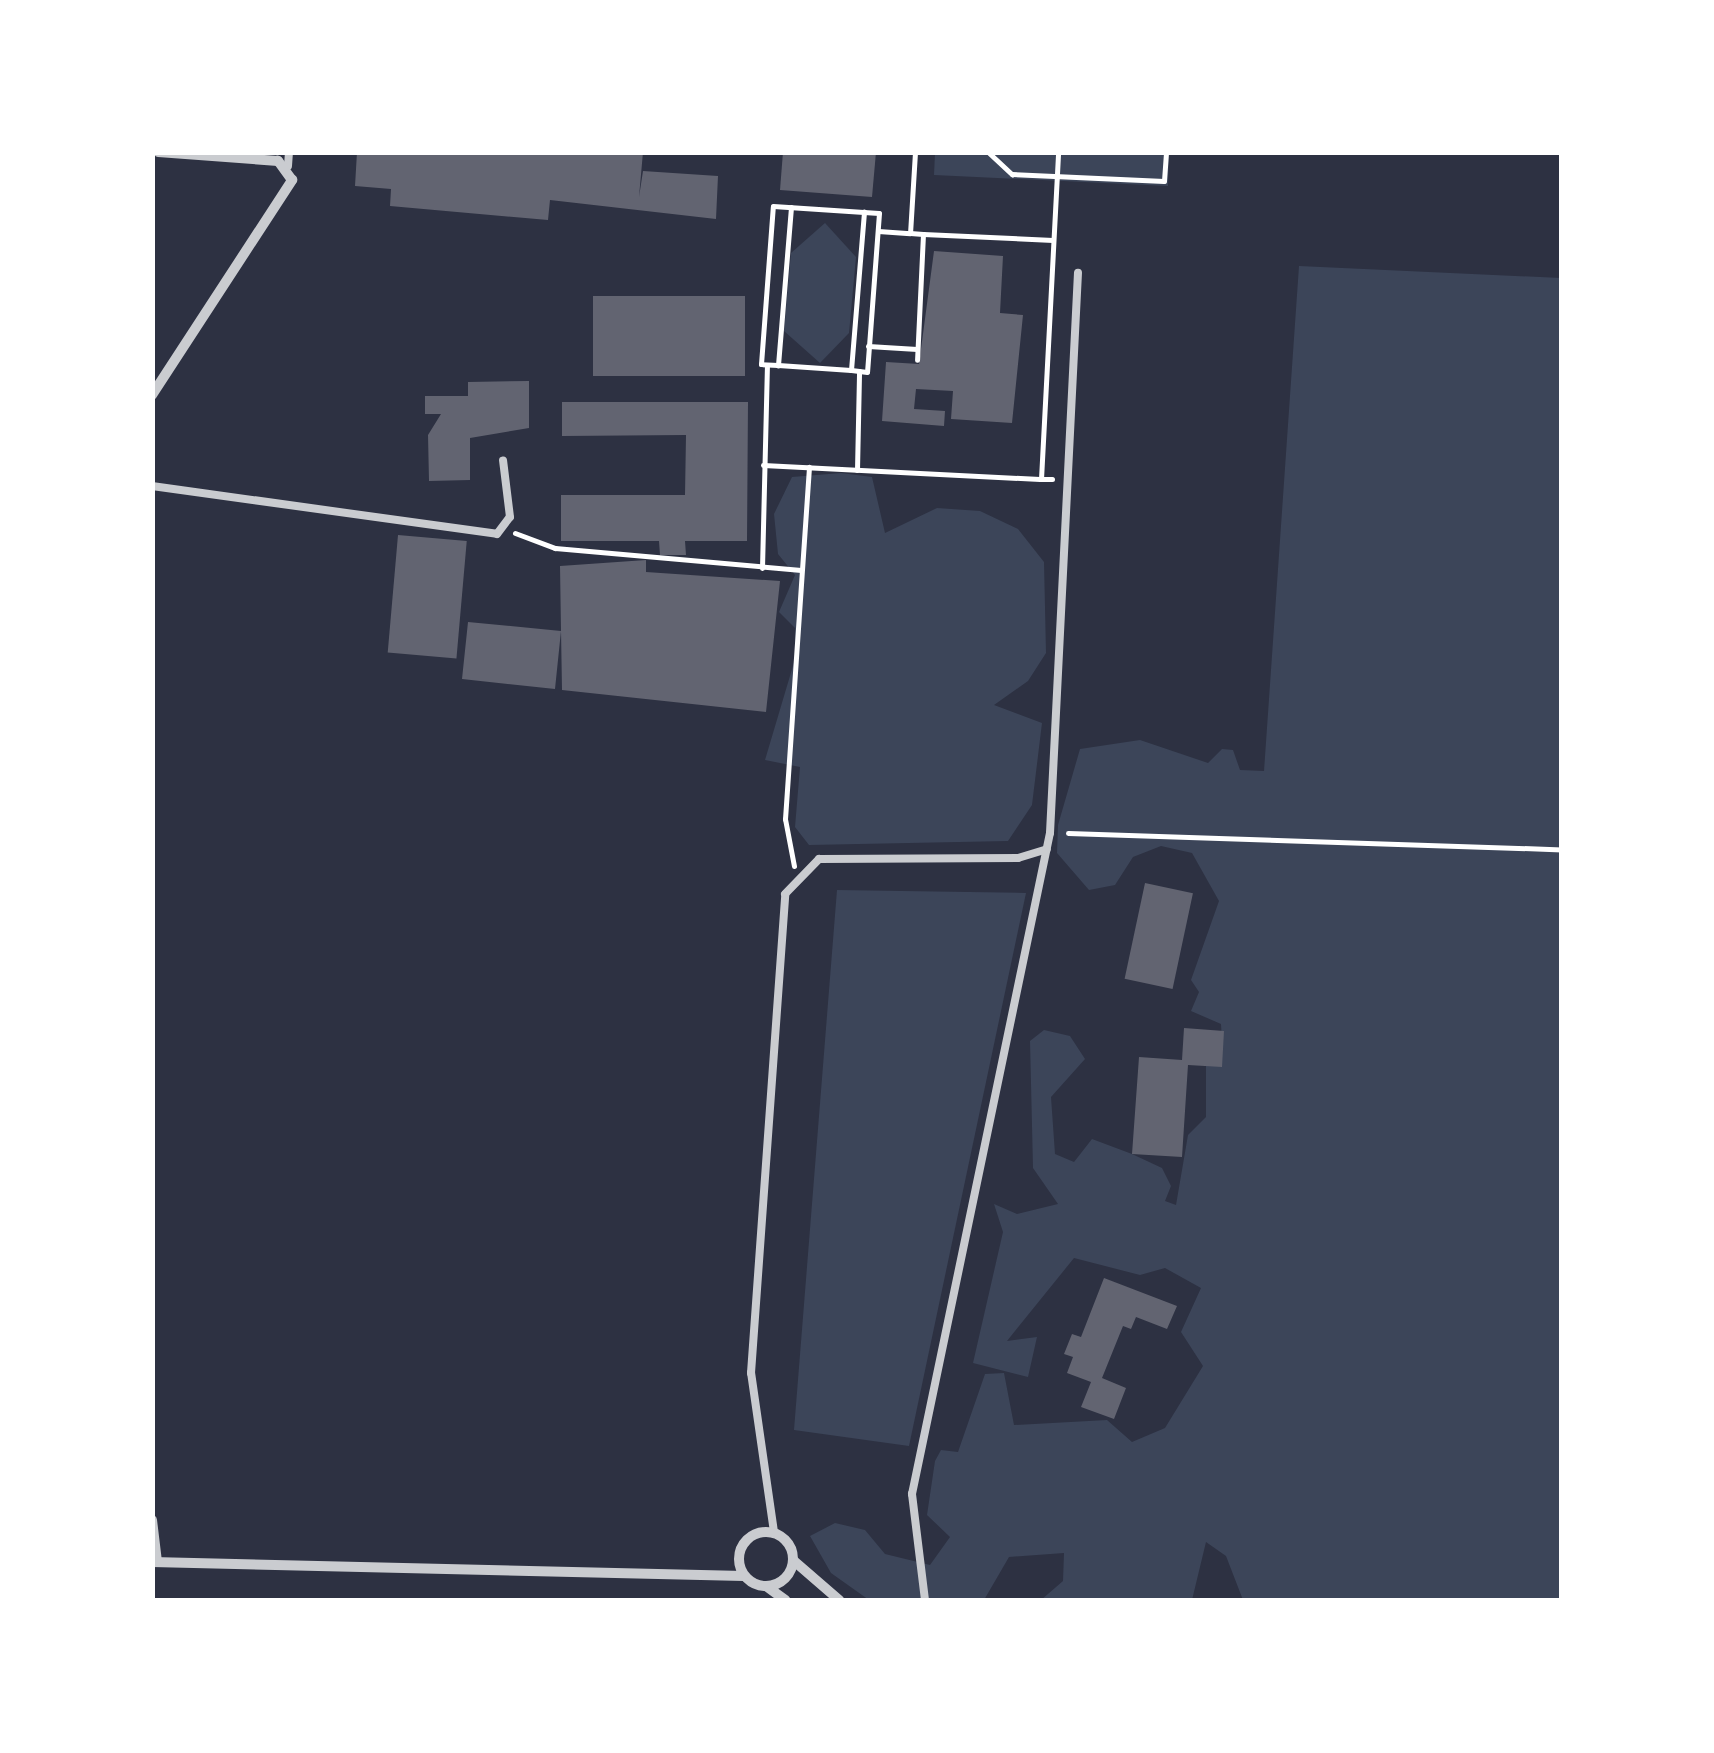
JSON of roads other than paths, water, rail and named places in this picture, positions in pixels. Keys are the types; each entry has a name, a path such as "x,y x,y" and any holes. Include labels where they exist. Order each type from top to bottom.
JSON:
{"street":[{"path":"152,395 276,214 292,180 288,166 158,152"},
{"path":"152,1520 155,1562 744,1576 785,1600"},
{"path":"744,1576 742,1544 774,1532 794,1562 840,1600"},
{"path":"766,1586 794,1562"}],"lane":[{"path":"288,166 289,152"},
{"path":"925,1600 912,1494 1050,832 1078,273"},
{"path":"152,486 504,530 503,460"},
{"path":"774,1532 751,1372 783,906 796,873 832,858 1018,858 1047,849"}]}
